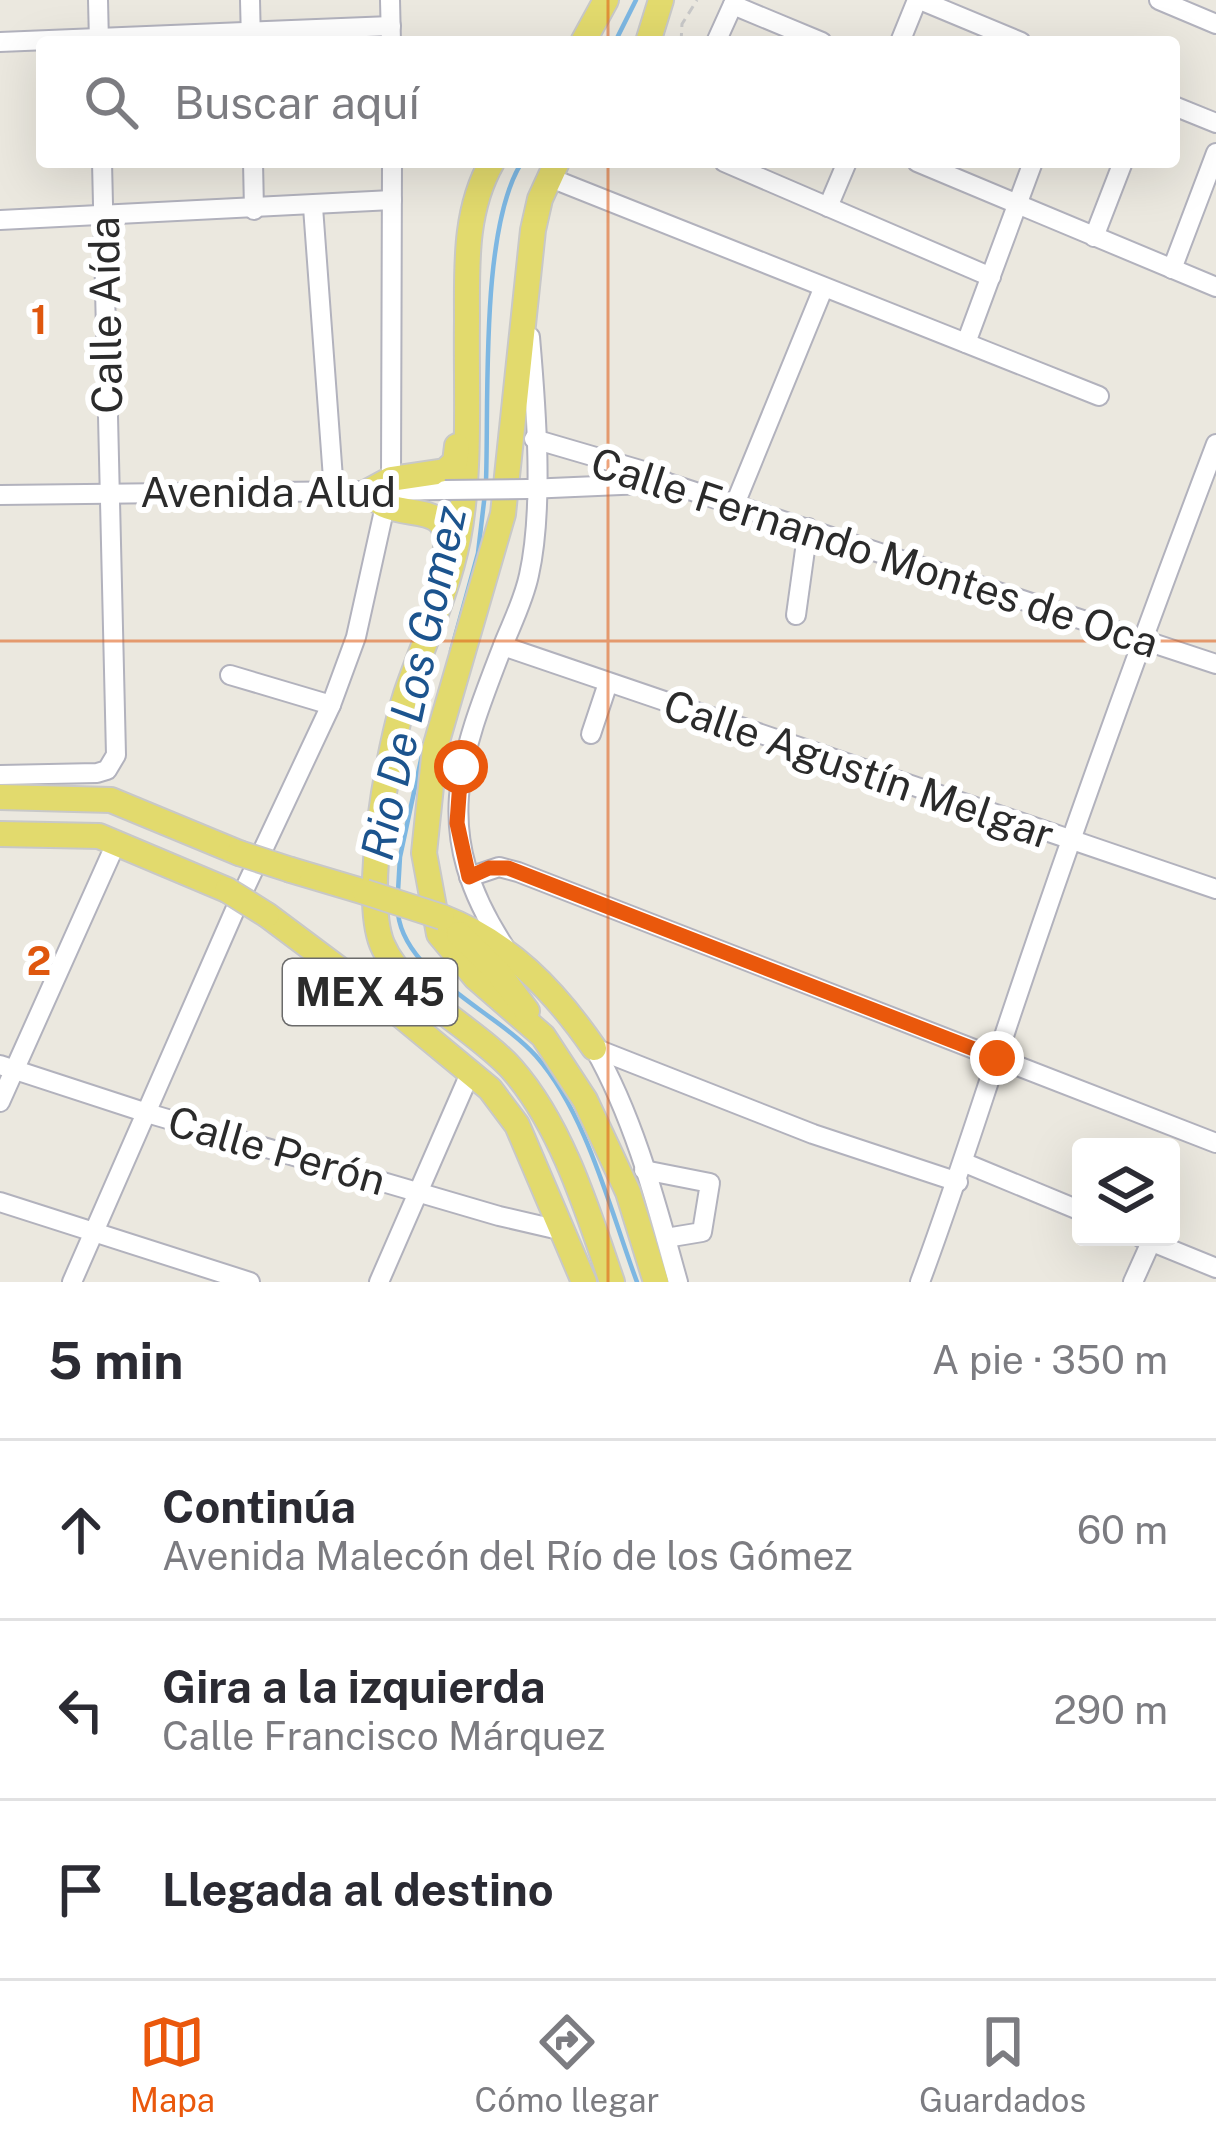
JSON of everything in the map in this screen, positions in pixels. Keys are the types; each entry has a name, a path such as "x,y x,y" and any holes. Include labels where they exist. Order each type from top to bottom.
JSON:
{"main road":[{"path":"586,36 606,0"},
{"path":"650,36 662,0"},
{"path":"405,698 459,532 469,232 489,168"},
{"path":"543,1036 446,945 433,916 424,853 436,748 502,514 533,230 553,169"},
{"path":"383,492 445,471 455,462 458,332 467,301"},
{"path":"383,492 428,513 445,530 447,540 415,646 405,698 376,856 375,918 382,942 397,966 511,1068 542,1112 612,1282"},
{"name":"MEX 45","path":"0,796 111,800 239,853 444,918 507,952 563,1003 594,1048"},
{"name":"MEX 45","path":"0,835 81,833 117,841 267,915 471,1071 517,1125 531,1162"},
{"path":"444,918 514,991 602,1131 628,1192 656,1282"},
{"path":"531,1162 542,1177 584,1282"}],"street":[{"path":"98,0 99,36"},
{"path":"250,0 251,36"},
{"path":"298,36 391,34 390,0"},
{"path":"903,36 918,0 1006,36"},
{"path":"1159,0 1216,24"},
{"path":"719,36 734,2 809,36"},
{"path":"0,42 36,41"},
{"path":"1180,108 1216,123"},
{"path":"1172,269 1216,153"},
{"name":"Calle Aída","path":"0,775 97,773 107,770 116,755 102,168"},
{"path":"253,168 254,210"},
{"path":"72,1282 147,1113 232,896 332,704 356,637 383,492 392,168"},
{"path":"738,168 991,277"},
{"path":"828,207 844,168"},
{"path":"930,168 1216,287"},
{"path":"965,343 1031,168"},
{"path":"1094,237 1122,168"},
{"path":"553,169 823,289 1099,396"},
{"path":"0,220 392,200"},
{"path":"313,207 334,492"},
{"path":"735,504 823,289"},
{"path":"507,952 469,877 458,837 458,787 466,748 530,572 534,439 526,296"},
{"name":"Calle Fernando Montes de Oca","path":"534,439 646,472 1216,664"},
{"path":"920,1282 1141,642 1216,444"},
{"name":"Avenida Alud","path":"0,495 383,492 668,483"},
{"path":"796,615 808,528"},
{"name":"Calle Agustín Melgar","path":"502,646 1216,889"},
{"path":"230,675 332,704"},
{"path":"591,734 608,682"},
{"path":"0,1102 7,1068 117,841"},
{"path":"469,877 489,868 508,868 1216,1143"},
{"path":"594,1048 813,1134 1072,1208"},
{"name":"MEX 45","path":"594,1048 612,1079 678,1282"},
{"name":"Calle Perón","path":"7,1068 147,1113 555,1229"},
{"path":"379,1282 471,1071"},
{"name":"MEX 45","path":"531,1162 575,1282"},
{"path":"644,1170 710,1183 702,1232 665,1238"},
{"path":"0,1202 250,1282"},
{"path":"1133,1282 1144,1246"},
{"path":"1163,1246 1216,1268"}],"path":[{"path":"681,36 682,24 697,0"}],"waterway":[{"name":"Rio De Los Gomez","path":"618,36 636,0"},
{"name":"Rio De Los Gomez","path":"486,481 493,270 499,228 519,168"},
{"name":"Rio De Los Gomez","path":"451,651 478,553 485,493"},
{"name":"Rio De Los Gomez","path":"398,891 400,857 422,755"},
{"name":"Rio De Los Gomez","path":"398,914 417,956 455,992 519,1040 554,1079 583,1134 637,1282"}],"route":[{"path":"461,767 457,823 469,877 489,868 508,868 997,1058"}]}
